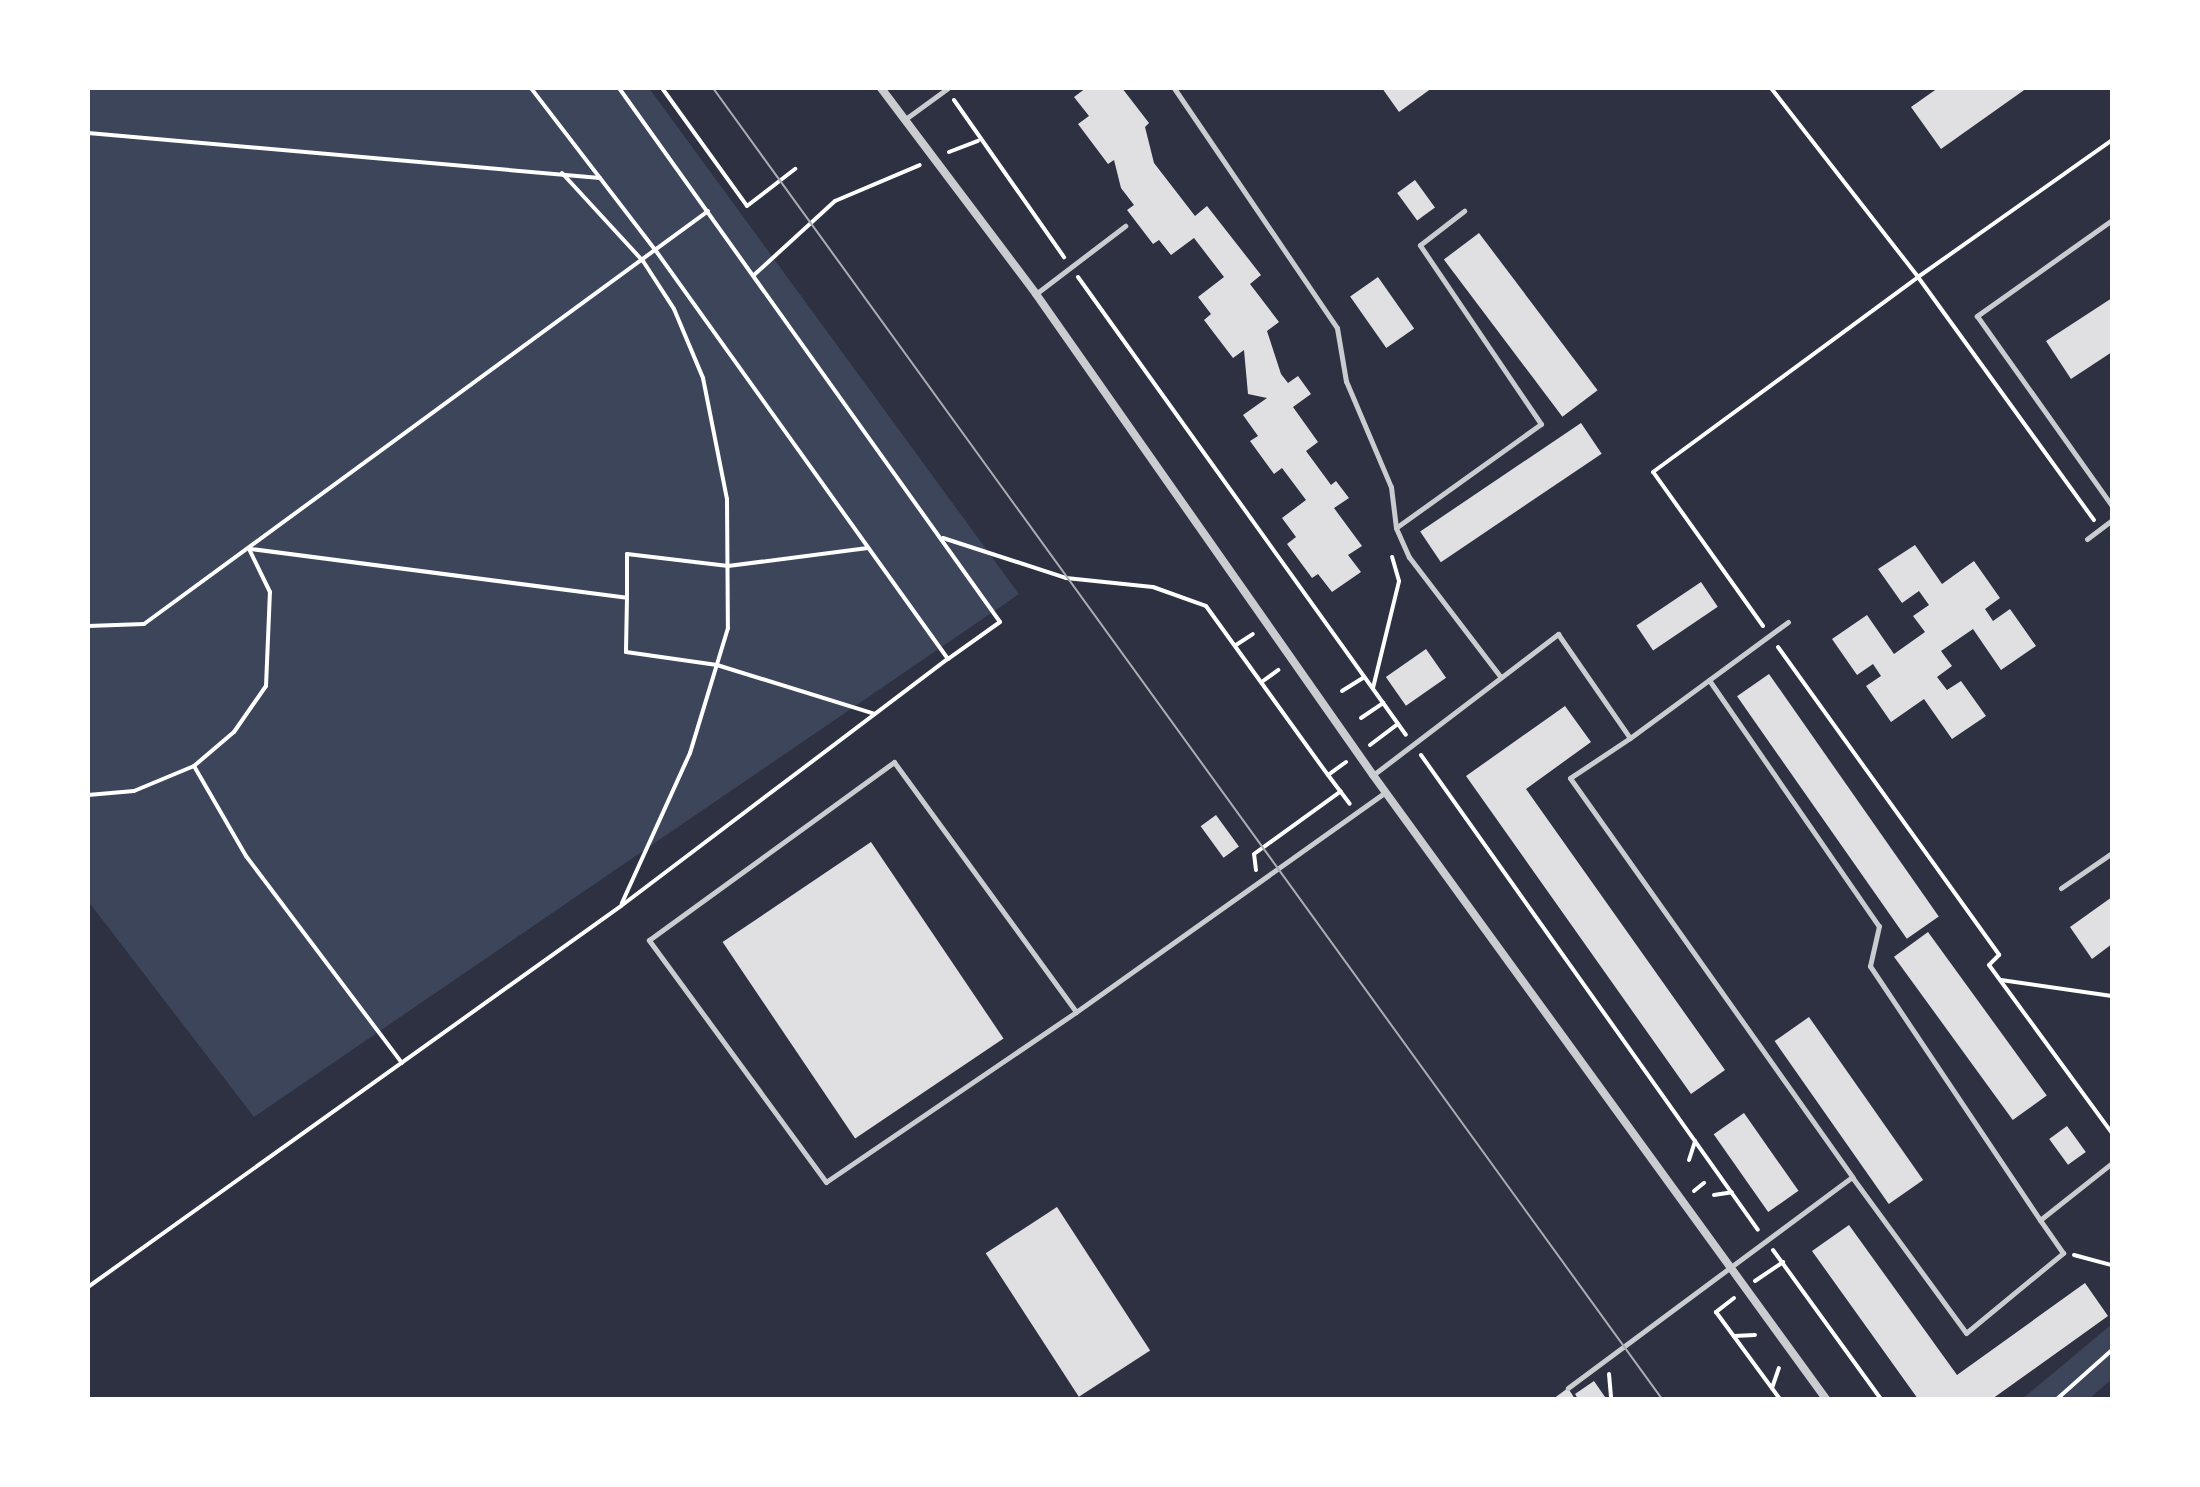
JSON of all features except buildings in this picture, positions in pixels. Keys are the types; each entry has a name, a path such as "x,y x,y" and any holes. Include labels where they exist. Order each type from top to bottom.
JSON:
{"street":[{"path":"881,88 1036,294 1373,775 1826,1399"}],"lane":[{"path":"904,120 948,88"},
{"path":"1174,88 1337,328 1346,381 1391,487 1396,528 1409,557 1500,676"},
{"path":"1396,528 1541,424 1420,245 1464,211"},
{"path":"2112,220 1977,316 2112,506"},
{"path":"1036,294 1125,226"},
{"path":"2087,539 2112,520"},
{"path":"1709,680 1879,926 1870,966 2063,1253 1966,1333 1570,778 1788,622"},
{"path":"1373,775 1558,634 1630,738"},
{"path":"1076,1012 894,762 649,940 826,1182 1076,1012 1386,792"},
{"path":"2061,888 2112,853"},
{"path":"2040,1220 2112,1163"},
{"path":"1568,1388 1852,1177"}],"path":[{"path":"531,88 656,251 948,659"},
{"path":"88,1287 621,906 1000,622 619,88"},
{"path":"662,88 747,206 795,169"},
{"path":"1771,88 1918,277 2101,529"},
{"path":"88,133 600,178"},
{"path":"947,153 978,140"},
{"path":"2111,1128 1989,965 1999,955 1653,472 1918,277 2112,140"},
{"path":"754,275 835,201 923,164"},
{"path":"562,173 643,261 674,309 703,378 727,499 728,628 690,753 621,906"},
{"path":"88,626 144,624 708,211"},
{"path":"943,538 1066,578 1153,587 1206,606 1356,813"},
{"path":"248,548 627,598"},
{"path":"88,795 134,791 194,766 234,732 266,686 270,592 248,548"},
{"path":"868,548 728,566 627,554 626,652 717,665 876,714"},
{"path":"1373,689 1399,581 1390,550"},
{"path":"1236,645 1253,634"},
{"path":"1263,681 1278,670"},
{"path":"1342,691 1364,677"},
{"path":"1361,718 1383,703"},
{"path":"1368,746 1398,724"},
{"path":"1328,775 1351,759"},
{"path":"194,766 246,856 402,1063"},
{"path":"1243,879 1256,870 1254,854 1341,791"},
{"path":"2001,980 2112,996"},
{"path":"1689,1160 1695,1141"},
{"path":"1714,1195 1732,1192"},
{"path":"2063,1253 2112,1265"},
{"path":"1753,1283 1783,1262"},
{"path":"1736,1296 1716,1312 1780,1399"},
{"path":"1733,1336 1755,1335"},
{"path":"2057,1399 2112,1350"},
{"path":"1607,1360 1611,1399"},
{"path":"1772,1388 1779,1368"}],"shaded area":[{"path":"88,88 649,88 1019,594 254,1117 88,901"},
{"path":"2112,1324 2112,1379 2089,1399 2022,1399"}],"tram line":[{"path":"713,88 1662,1399"}]}
